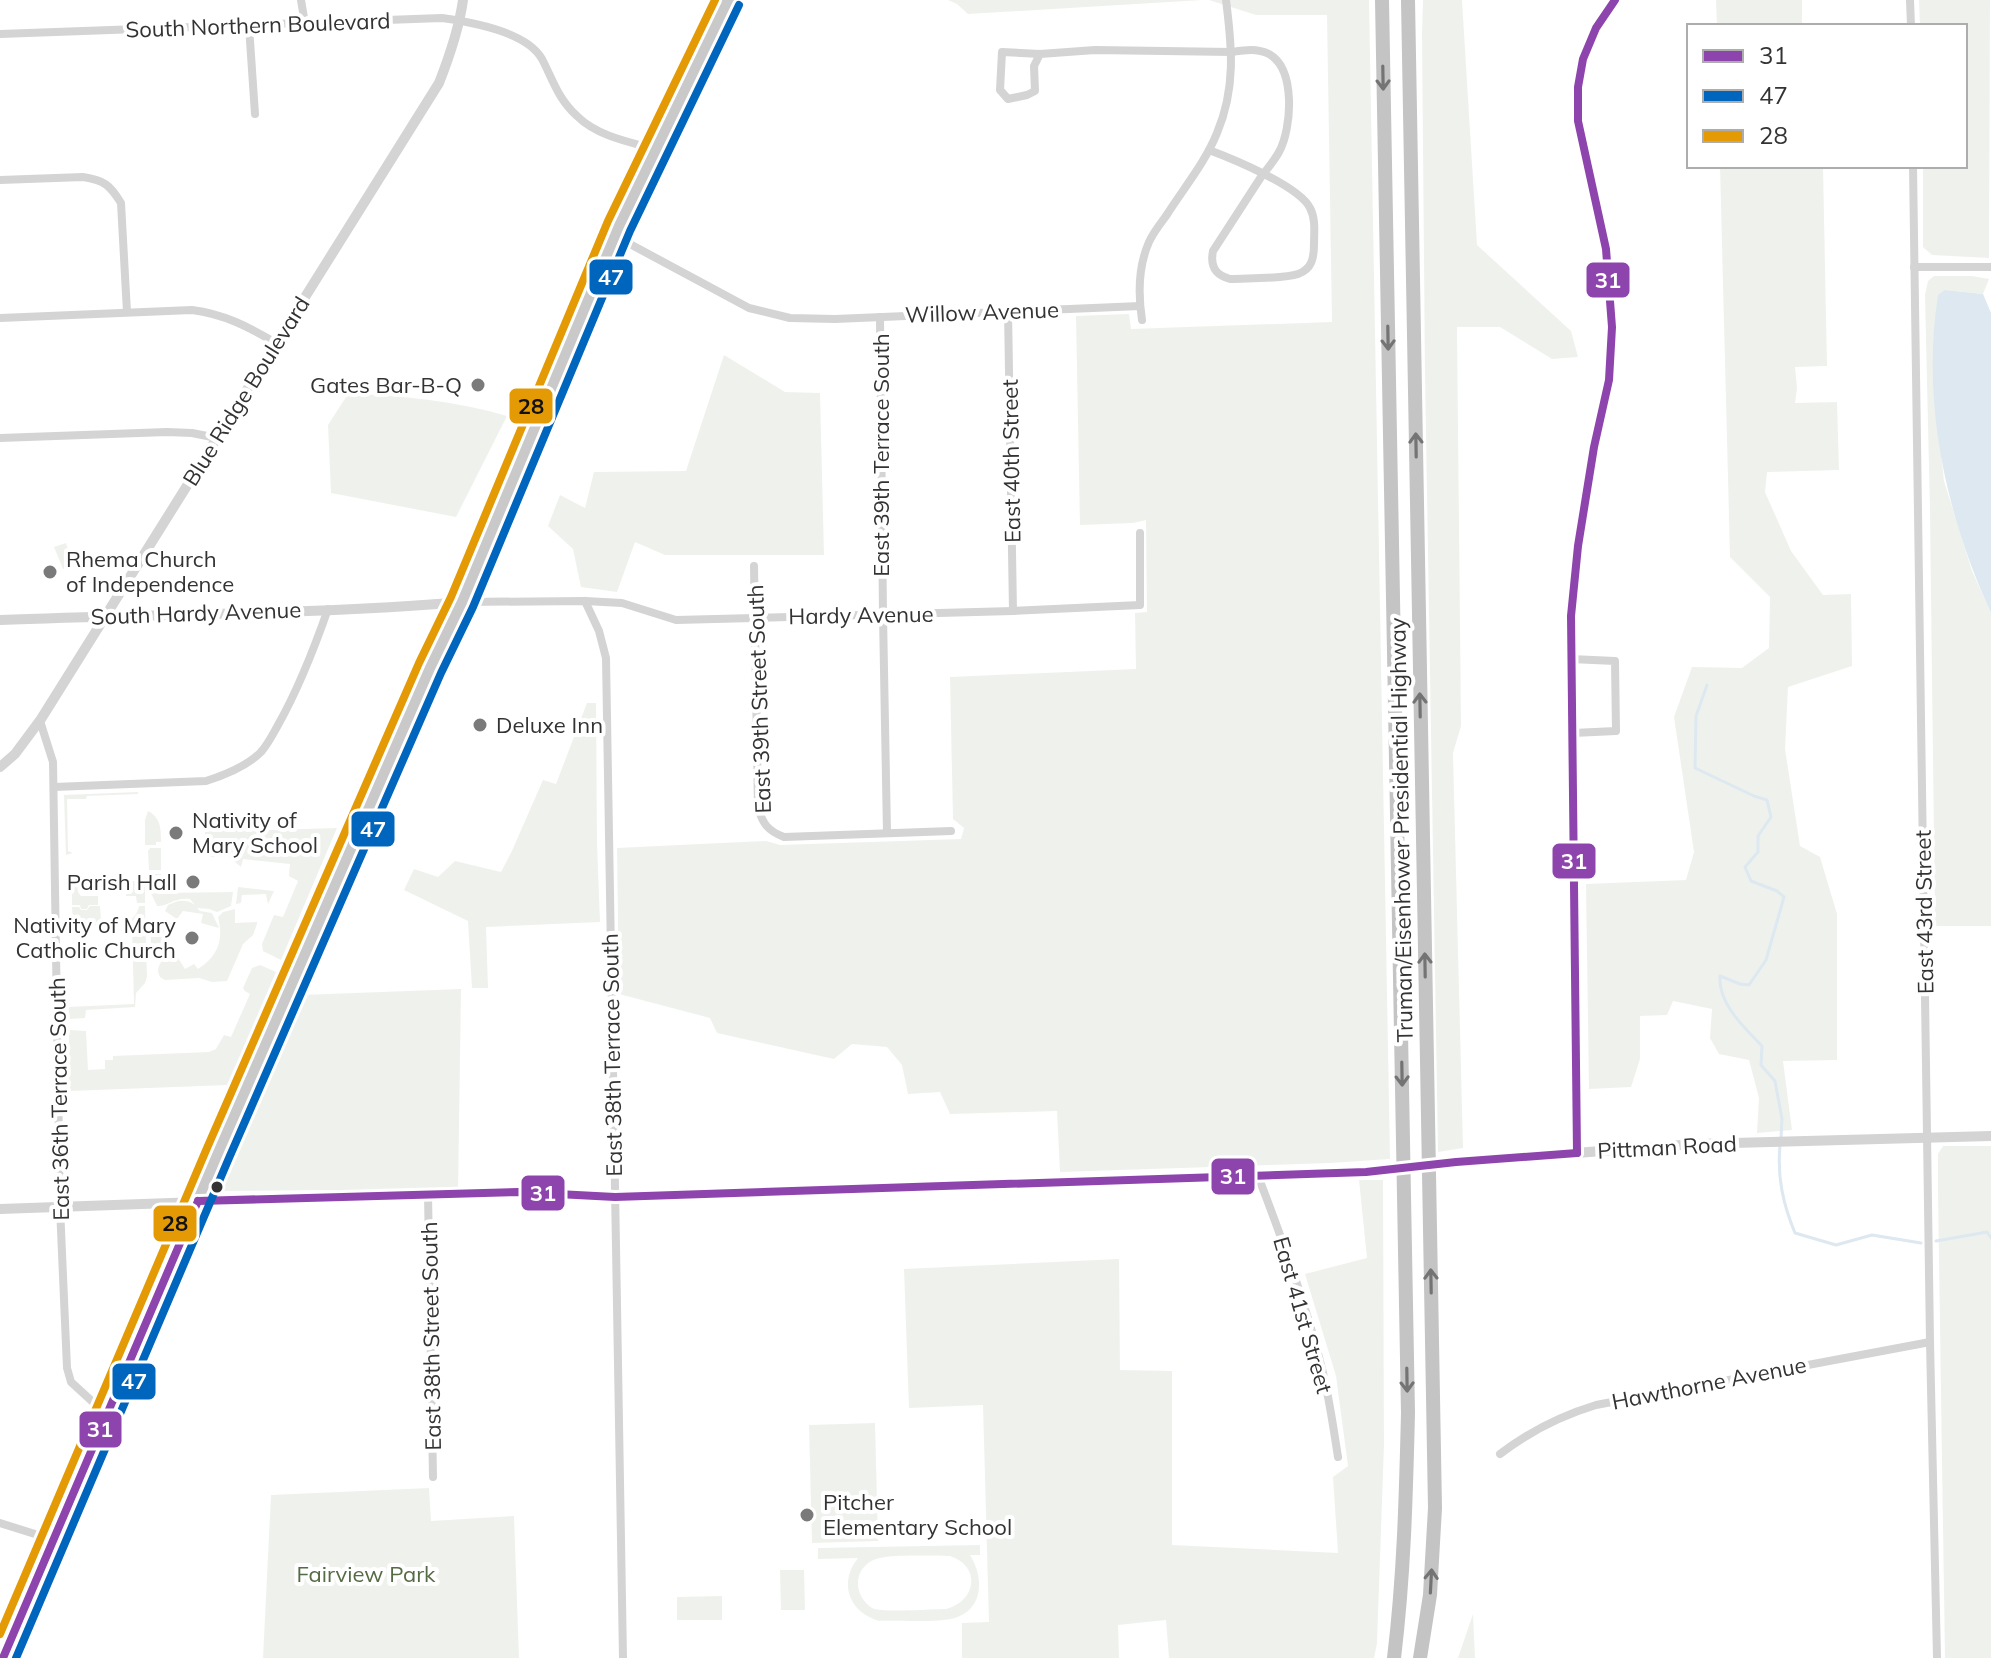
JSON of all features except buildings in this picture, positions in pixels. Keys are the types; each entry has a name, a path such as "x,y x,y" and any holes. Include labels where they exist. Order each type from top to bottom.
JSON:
{"highway":[{"name":"Truman/Eisenhower Presidential Highway","path":"1382,0 1408,1413 1405,1533 1394,1658"},
{"name":"Truman/Eisenhower Presidential Highway","path":"1408,0 1435,1508 1430,1595 1420,1658"}],"main road":[{"path":"3,1658 198,1201 430,668 462,602 615,236 728,0"}],"street":[{"path":"301,0 305,24"},
{"name":"Blue Ridge Boulevard","path":"0,767 15,754 40,721 439,83 460,21 463,0"},
{"path":"1142,320 1140,272 1149,241 1209,150 1227,102 1232,52 1226,0"},
{"path":"1577,1153 1571,616 1578,546 1594,447 1609,380 1612,327 1606,249 1578,121 1578,87 1583,59 1593,33 1615,0"},
{"path":"1910,0 1911,24"},
{"name":"South Northern Boulevard","path":"0,34 442,18 460,21 525,41 540,56 557,92 577,117 605,135 655,149"},
{"path":"249,26 255,114"},
{"path":"1040,54 1034,66 1035,91 1008,99 1000,90 1002,52 1232,52 1253,49 1266,52 1276,59 1286,73 1289,105 1285,138 1279,153 1264,174 1213,251 1213,266 1217,273 1230,279 1296,275 1308,268 1314,255 1314,219 1301,196 1264,174 1248,165 1209,150"},
{"name":"East 43rd Street","path":"1913,168 1937,1658"},
{"path":"0,180 83,177 97,179 112,188 121,203 127,312"},
{"name":"Willow Avenue","path":"615,236 749,308 790,318 1140,306"},
{"path":"1914,267 1991,267"},
{"path":"0,318 192,310 211,312 239,322 276,343"},
{"name":"East 40th Street","path":"1008,311 1013,611"},
{"name":"East 39th Terrace South","path":"880,317 887,833"},
{"path":"0,438 167,432 217,438"},
{"name":"Hardy Avenue","path":"585,601 622,603 676,620 1140,605 1140,533"},
{"name":"East 39th Street South","path":"754,566 758,808 763,824 784,837 887,833"},
{"name":"South Hardy Avenue","path":"0,620 462,602 585,601"},
{"name":"East 38th Terrace South","path":"585,601 599,631 606,658 623,1658"},
{"path":"54,787 206,781 226,775 249,762 267,744 292,700 328,609"},
{"path":"1571,659 1615,661 1616,731 1573,733"},
{"name":"East 36th Terrace South","path":"40,721 53,762 60,1207 67,1368 71,1382 107,1415"},
{"path":"887,833 951,831"},
{"name":"Pittman Road","path":"0,1209 519,1192 615,1197 1258,1176 1366,1172 1695,1144 1991,1136"},
{"name":"East 41st Street","path":"1258,1176 1288,1253 1321,1363 1338,1457"},
{"name":"East 38th Street South","path":"428,1194 433,1477"},
{"name":"Hawthorne Avenue","path":"1500,1454 1545,1424 1596,1405 1930,1342"},
{"path":"0,1523 54,1540"}],"green space":[{"path":"948,0 1202,0 968,14"},
{"path":"1209,0 1369,0 1390,1159 1060,1172 1057,1111 950,1114 940,1092 908,1094 902,1065 887,1047 852,1044 834,1059 717,1033 710,1018 619,994 617,848 766,841 780,845 961,839 964,828 953,819 950,677 1136,669 1135,613 1147,612 1146,520 1080,525 1076,316 1129,314 1131,329 1332,322 1327,15 1256,15"},
{"path":"1423,0 1462,0 1477,245 1571,331 1578,357 1552,359 1500,327 1457,327 1461,726 1453,753 1463,1148 1438,1152 1425,373"},
{"path":"1716,0 1802,0 1802,24 1717,24"},
{"path":"1919,0 1990,0 1989,258 1932,255 1923,247 1923,168 1967,168 1967,24 1920,24"},
{"path":"1720,168 1823,168 1827,366 1795,367 1795,403 1837,402 1839,470 1767,472 1765,492 1791,551 1823,595 1851,594 1852,666 1788,687 1785,749 1800,846 1820,857 1837,914 1837,1060 1783,1061 1792,1130 1757,1133 1759,1098 1749,1060 1719,1054 1710,1038 1712,1009 1673,1001 1667,1015 1640,1016 1640,1059 1631,1087 1589,1089 1586,884 1686,880 1694,852 1674,717 1692,667 1742,668 1769,648 1770,597 1730,557"},
{"path":"1934,276 1989,279 1983,294 1945,290 1934,385 1944,481 1972,571 1991,613 1991,926 1935,926 1925,295 1928,281"},
{"path":"724,355 785,392 820,393 824,555 665,555 635,542 617,592 581,587 573,549 548,526 560,495 585,508 594,472 686,471"},
{"path":"348,394 428,400 507,416 456,517 331,493 328,425"},
{"path":"66,543 73,565 63,569 54,547"},
{"path":"587,703 596,703 600,922 486,927 488,988 472,988 468,921 404,890 414,869 438,877 455,861 501,872 543,780 556,784"},
{"path":"138,792 67,799 68,851 73,853 66,855 64,795"},
{"path":"148,811 159,824 161,842 156,842 156,845 145,845"},
{"path":"236,827 238,831 337,828 281,960 263,951 262,944 274,915 283,917 298,881 289,876 290,864 243,859 241,867 229,857 205,857 205,832"},
{"path":"150,848 161,848 161,870 149,870"},
{"path":"152,874 161,874 162,893 233,892 231,906 217,912 197,908 212,913 219,928 201,923 203,914 183,911 177,919 165,911 168,905 179,901 195,905 190,899 180,899 157,906 151,893"},
{"path":"122,881 145,881 145,903 137,903 136,896 126,896"},
{"path":"72,884 77,884 81,896 98,896 98,905 81,909 80,905 72,905"},
{"path":"238,887 274,891 268,904 266,894 242,895 241,903 236,904"},
{"path":"90,906 100,906 101,922 124,922 134,917 139,906 145,906 147,977 136,993 135,1007 86,1010 85,1018 70,1019 68,1007 134,1004 132,925 73,926 72,907 87,910"},
{"path":"235,909 235,923 257,924 253,935 243,944 227,981 212,982 199,978 165,980 160,977 158,968 167,954 172,962 178,958 185,969 194,964 198,969 205,964 215,953 220,940 218,917"},
{"path":"159,926 171,933 153,960 151,932"},
{"path":"260,965 276,972 228,1085 69,1091 69,1030 86,1031 88,1070 105,1069 105,1060 113,1060 113,1056 209,1052 216,1049 224,1035 231,1037 250,994 243,988 252,968"},
{"path":"461,989 458,1194 219,1191 301,995"},
{"path":"1943,1146 1991,1146 1991,1658 1945,1658 1938,1193 1938,1154"},
{"path":"1359,1180 1383,1180 1384,1445 1374,1658 1169,1658 1166,1620 1118,1625 1119,1658 962,1658 962,1623 989,1622 983,1405 909,1408 904,1269 1119,1259 1120,1370 1172,1371 1172,1545 1338,1553 1333,1477 1348,1466 1336,1376 1305,1274 1367,1258"},
{"path":"875,1423 878,1541 812,1543 809,1425"},
{"name":"Fairview Park","path":"429,1488 431,1521 514,1516 519,1658 263,1658 271,1495"},
{"path":"980,1545 980,1555 970,1555 978,1573 979,1591 972,1607 955,1618 879,1621 860,1611 850,1596 849,1577 858,1558 818,1559 818,1548","holes":["950,1556 960,1561 971,1575 969,1591 964,1599 946,1609 897,1611 872,1608 859,1590 861,1571 876,1559"]},
{"path":"780,1570 804,1570 805,1610 781,1610"},
{"path":"722,1596 722,1620 677,1620 677,1597"},
{"path":"1473,1614 1475,1658 1458,1658"}],"shaded area":[{"path":"1945,290 1983,294 1991,313 1991,613 1961,537 1941,458 1935,417 1934,336 1938,295"}],"waterway":[{"path":"1707,685 1696,716 1695,768 1767,800 1771,817 1758,836 1758,852 1745,867 1751,881 1784,897 1766,960 1749,985 1720,976 1720,986 1740,1023 1762,1046 1761,1065 1775,1081 1782,1119 1781,1138"},
{"path":"1780,1145 1782,1190 1795,1233 1836,1245 1872,1235 1921,1243"},
{"path":"1936,1241 1987,1232 1991,1238"}],"transit line":[{"name":"28","path":"0,1634 207,1148 419,663 451,597 608,221 715,0"},
{"name":"31","path":"1577,1153 1571,616 1578,546 1594,447 1609,380 1612,327 1606,249 1578,121 1578,87 1583,59 1596,28 1615,0"},
{"name":"47","path":"16,1658 229,1158 441,673 473,607 630,231 739,5"},
{"name":"31","path":"198,1201 519,1192 615,1197 1366,1172 1577,1153"},
{"name":"31","path":"3,1658 198,1201"}],"place":[{"name":"Gates Bar-B-Q","path":"478,385"},
{"name":"Rhema Church of Independence","path":"50,572"},
{"name":"Deluxe Inn","path":"480,725"},
{"name":"Nativity of Mary School","path":"176,833"},
{"name":"Parish Hall","path":"193,882"},
{"name":"Nativity of Mary Catholic Church","path":"192,938"},
{"name":"Pitcher Elementary School","path":"807,1515"}]}
